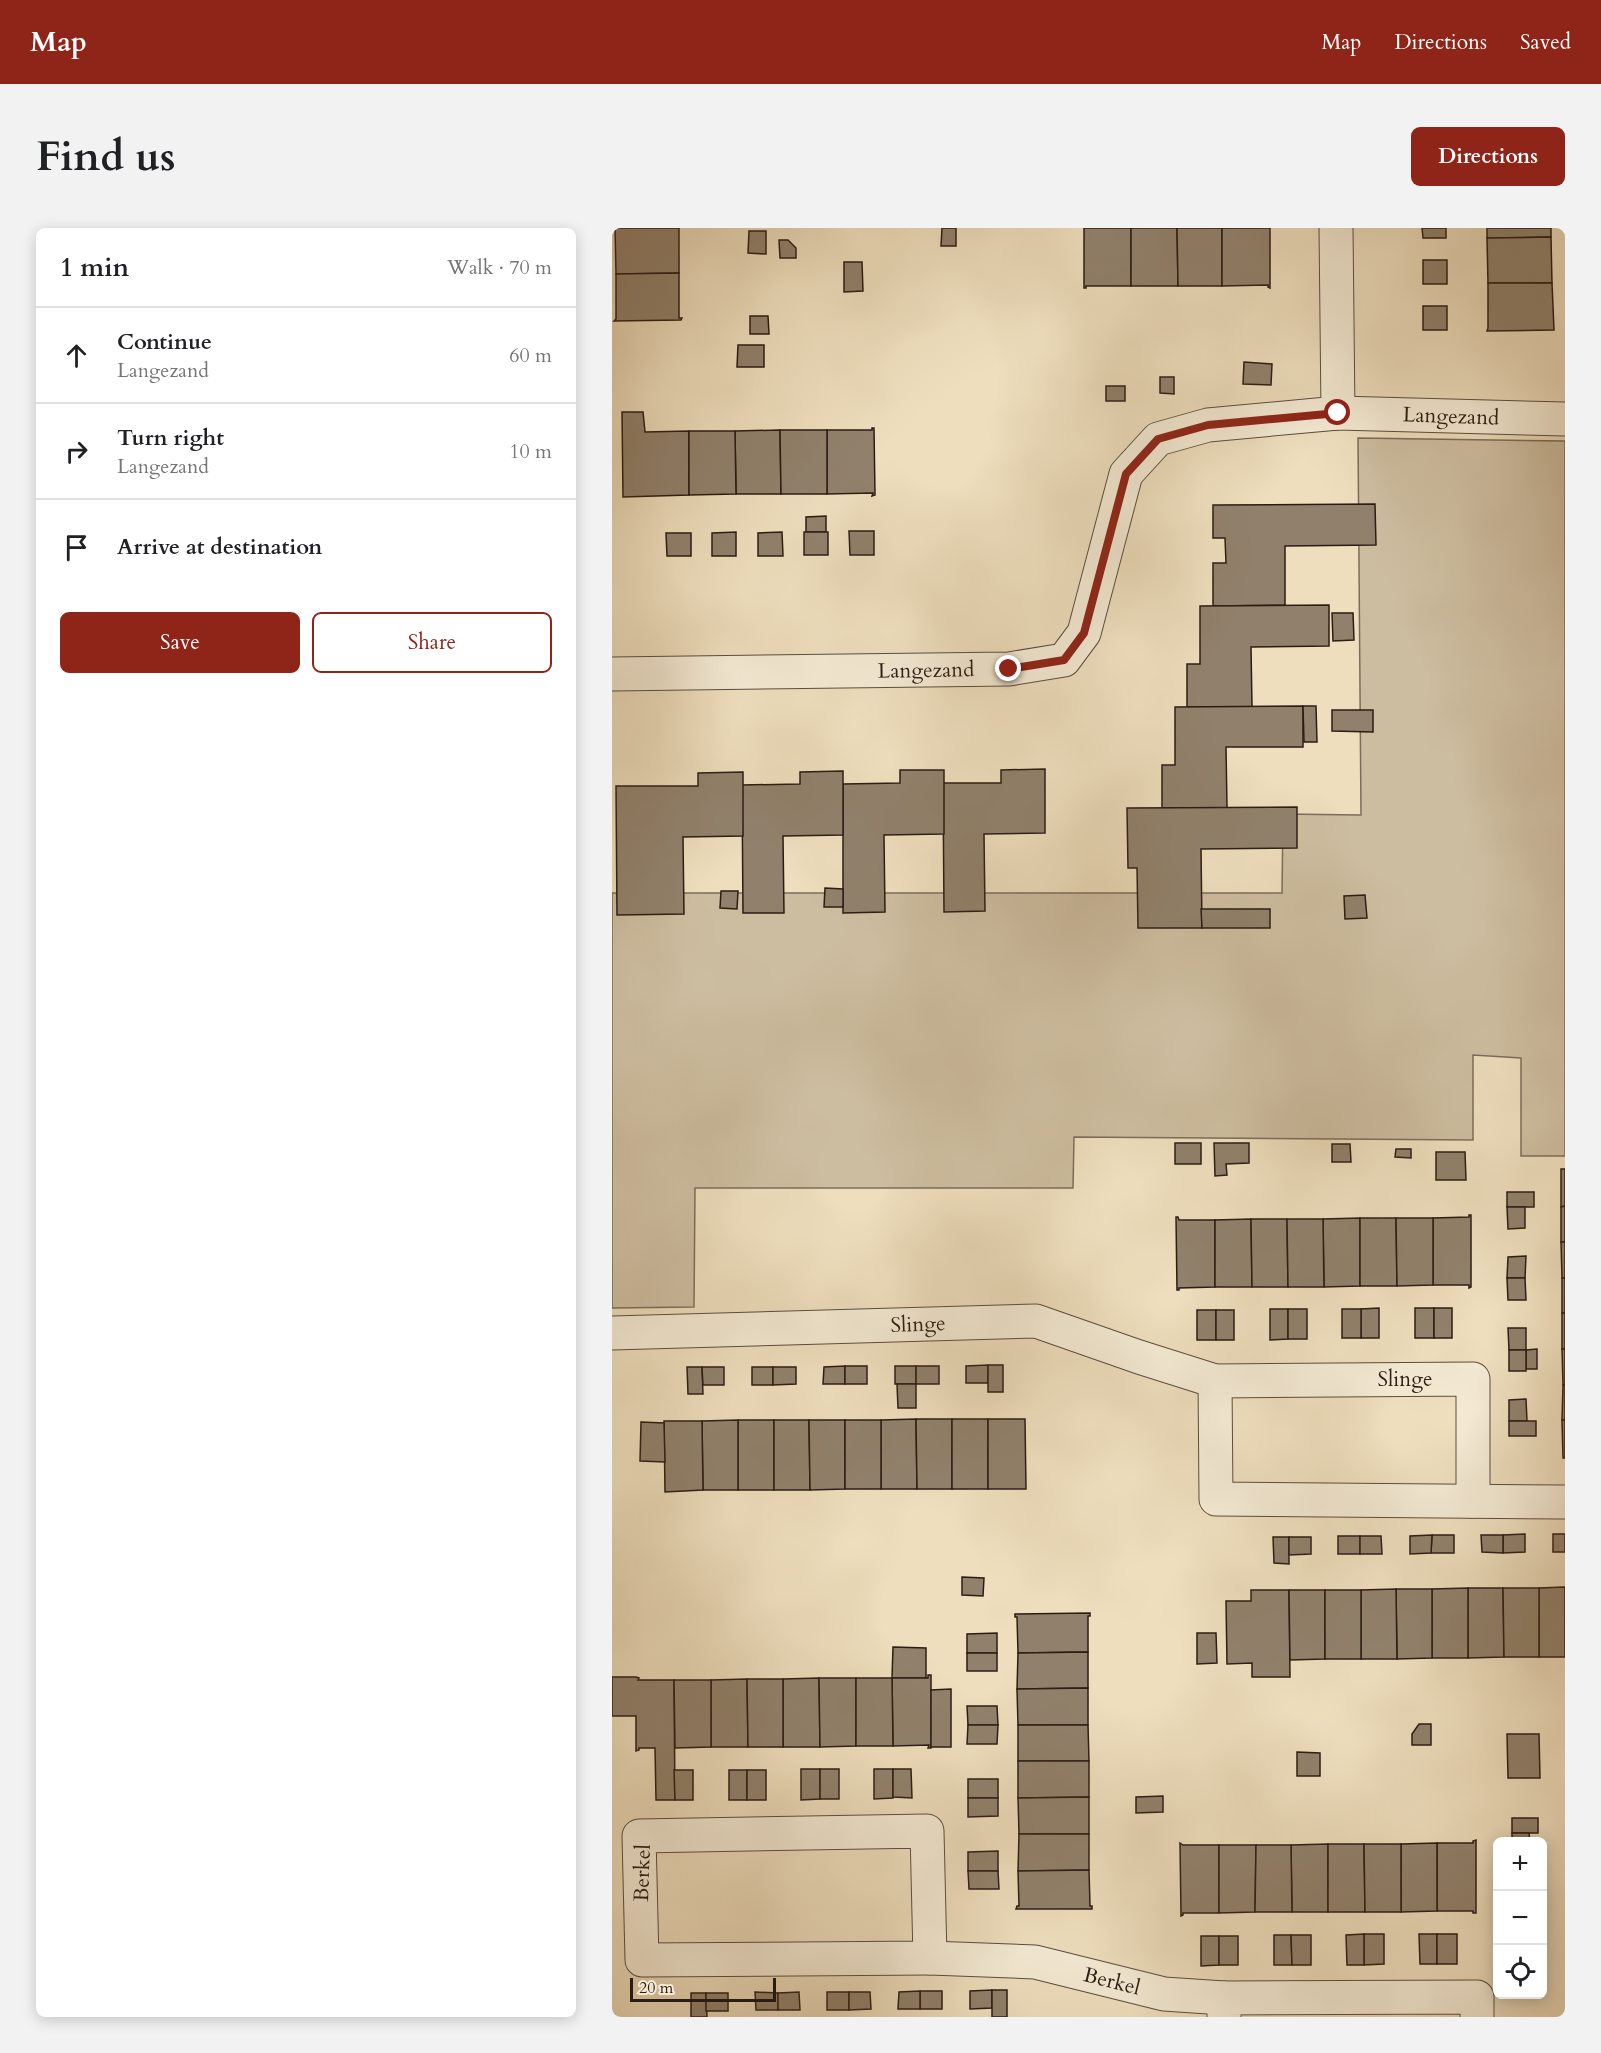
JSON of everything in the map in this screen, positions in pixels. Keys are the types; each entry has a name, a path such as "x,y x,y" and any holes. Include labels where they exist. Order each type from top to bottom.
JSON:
{"street":[{"path":"1336,228 1338,413"},
{"name":"Langezand","path":"612,674 1009,669 1064,660 1084,633 1126,474 1158,439 1208,425 1338,413 1565,419"},
{"name":"Slinge","path":"612,1333 1036,1321 1138,1358 1215,1381 1473,1379 1473,1501"},
{"path":"1215,1381 1216,1499 1565,1502"},
{"name":"Berkel","path":"930,1958 927,1831 639,1836 642,1960 930,1958 1035,1962 1224,2008 1477,1997 1477,2017"}],"shaded area":[{"path":"1358,438 1565,441 1565,1156 1521,1156 1521,1058 1473,1055 1473,1140 1074,1137 1073,1188 695,1188 694,1307 612,1308 612,893 1282,893 1283,814 1361,815"}],"building":[{"path":"615,228 679,228 679,273 616,274"},
{"path":"942,228 956,228 956,246 941,246"},
{"path":"1084,228 1131,228 1131,286 1086,286 1084,288"},
{"path":"1131,228 1177,228 1178,286 1131,286"},
{"path":"1177,228 1222,228 1222,286 1178,286"},
{"path":"1222,228 1270,228 1270,288 1268,285 1222,286"},
{"path":"1422,228 1446,228 1446,238 1423,238"},
{"path":"1487,228 1551,228 1551,237 1487,238"},
{"path":"749,231 766,231 766,254 748,253"},
{"path":"1551,237 1552,283 1488,283 1487,238"},
{"path":"779,240 788,240 796,248 796,258 780,258"},
{"path":"1423,260 1447,260 1447,284 1423,284"},
{"path":"844,262 862,262 863,291 844,292"},
{"path":"679,273 679,318 682,318 681,320 614,321 616,319 616,274"},
{"path":"1488,283 1552,283 1554,330 1487,331"},
{"path":"1423,306 1447,306 1447,330 1423,330"},
{"path":"750,316 768,316 769,334 750,334"},
{"path":"738,345 764,345 764,367 737,367"},
{"path":"1244,362 1272,364 1271,385 1243,384"},
{"path":"1160,377 1174,377 1174,394 1160,393"},
{"path":"1106,386 1125,386 1125,401 1106,401"},
{"path":"622,412 643,412 645,432 689,431 689,495 623,497"},
{"path":"874,428 875,495 872,496 873,493 827,494 827,430 872,430"},
{"path":"780,430 781,494 736,494 735,431"},
{"path":"780,430 827,430 827,494 781,494"},
{"path":"689,431 735,431 736,494 689,495"},
{"path":"1375,504 1376,545 1285,546 1285,605 1213,606 1213,563 1226,563 1225,538 1213,538 1213,505"},
{"path":"826,516 826,532 806,532 806,517"},
{"path":"849,531 874,531 874,555 850,555"},
{"path":"736,532 736,556 712,556 712,533"},
{"path":"782,532 783,556 758,556 758,533"},
{"path":"804,532 828,532 828,555 804,555"},
{"path":"666,533 691,533 691,556 667,556"},
{"path":"1329,605 1329,646 1251,647 1252,707 1187,707 1187,664 1200,664 1200,606"},
{"path":"1332,613 1353,613 1354,640 1333,641"},
{"path":"1303,706 1303,747 1226,747 1227,808 1162,808 1162,765 1175,765 1175,707"},
{"path":"1303,706 1316,706 1317,742 1304,742"},
{"path":"1332,710 1373,710 1373,732 1332,731"},
{"path":"1045,769 1045,833 984,834 985,911 944,912 943,783 1001,783 1001,770"},
{"path":"900,770 944,770 944,834 884,835 885,912 843,913 843,784 900,783"},
{"path":"843,771 843,835 783,836 784,913 743,913 742,785 800,784 800,772"},
{"path":"743,772 743,836 683,837 684,914 617,915 616,786 698,786 698,773"},
{"path":"1297,807 1297,848 1201,849 1202,928 1138,928 1137,868 1128,868 1127,808"},
{"path":"825,888 843,889 843,907 824,907"},
{"path":"721,891 738,891 737,909 720,908"},
{"path":"1365,895 1367,918 1345,919 1344,896"},
{"path":"1201,909 1270,909 1270,928 1202,928"},
{"path":"1175,1143 1201,1143 1201,1164 1175,1164"},
{"path":"1214,1143 1249,1143 1249,1163 1226,1164 1227,1175 1215,1176"},
{"path":"1332,1144 1350,1144 1351,1162 1332,1162"},
{"path":"1396,1149 1411,1149 1411,1158 1395,1157"},
{"path":"1436,1152 1465,1152 1466,1180 1436,1180"},
{"path":"1561,1169 1565,1169 1565,1206 1561,1207"},
{"path":"1507,1192 1534,1192 1534,1207 1507,1207"},
{"path":"1565,1206 1565,1242 1561,1242 1561,1207"},
{"path":"1507,1207 1525,1207 1525,1228 1508,1229"},
{"path":"1471,1215 1471,1287 1469,1288 1469,1285 1433,1285 1433,1218 1469,1217"},
{"path":"1176,1217 1179,1220 1215,1220 1215,1287 1179,1288 1177,1290"},
{"path":"1360,1218 1360,1286 1324,1287 1323,1219"},
{"path":"1360,1218 1396,1218 1397,1286 1360,1286"},
{"path":"1396,1218 1433,1218 1433,1285 1397,1286"},
{"path":"1251,1219 1252,1287 1215,1287 1215,1220"},
{"path":"1251,1219 1287,1219 1288,1287 1252,1287"},
{"path":"1287,1219 1323,1219 1324,1287 1288,1287"},
{"path":"1561,1242 1565,1242 1565,1278 1562,1278"},
{"path":"1526,1256 1525,1278 1507,1278 1508,1257"},
{"path":"1507,1278 1525,1278 1526,1300 1508,1300"},
{"path":"1562,1278 1565,1278 1565,1313 1562,1313"},
{"path":"1379,1308 1379,1338 1361,1338 1361,1309"},
{"path":"1415,1308 1434,1308 1434,1338 1415,1338"},
{"path":"1434,1308 1452,1308 1452,1338 1434,1338"},
{"path":"1270,1309 1288,1309 1288,1339 1270,1340"},
{"path":"1288,1309 1307,1309 1307,1339 1288,1339"},
{"path":"1342,1309 1361,1309 1361,1338 1342,1338"},
{"path":"1197,1310 1216,1310 1216,1340 1197,1340"},
{"path":"1216,1310 1234,1310 1234,1340 1216,1340"},
{"path":"1562,1313 1565,1313 1565,1349 1562,1349"},
{"path":"1508,1328 1526,1328 1526,1350 1509,1350"},
{"path":"1537,1349 1537,1369 1526,1369 1526,1350"},
{"path":"1562,1349 1565,1349 1565,1385 1563,1385"},
{"path":"1509,1350 1526,1350 1526,1371 1509,1371"},
{"path":"988,1365 988,1383 966,1383 966,1366"},
{"path":"988,1365 1003,1365 1003,1392 988,1392"},
{"path":"845,1366 845,1384 823,1384 824,1367"},
{"path":"845,1366 867,1366 867,1384 845,1384"},
{"path":"895,1366 916,1366 916,1384 895,1384"},
{"path":"916,1366 939,1366 939,1384 916,1384"},
{"path":"687,1367 702,1367 703,1394 688,1394"},
{"path":"702,1367 724,1367 724,1385 703,1385"},
{"path":"752,1367 773,1367 773,1385 752,1385"},
{"path":"773,1367 796,1367 796,1384 773,1385"},
{"path":"897,1384 916,1384 916,1408 898,1408"},
{"path":"1563,1385 1565,1385 1565,1420 1562,1420"},
{"path":"1526,1399 1527,1421 1509,1421 1509,1400"},
{"path":"916,1419 917,1489 881,1489 881,1420"},
{"path":"916,1419 952,1419 952,1489 917,1489"},
{"path":"952,1419 988,1419 988,1489 952,1489"},
{"path":"988,1419 1025,1419 1026,1489 988,1489"},
{"path":"738,1420 774,1420 774,1490 738,1490"},
{"path":"738,1420 738,1490 703,1490 702,1421"},
{"path":"774,1420 809,1420 810,1490 774,1490"},
{"path":"809,1420 845,1420 845,1489 810,1490"},
{"path":"845,1420 881,1420 881,1489 845,1489"},
{"path":"1562,1420 1565,1420 1565,1458 1563,1458"},
{"path":"664,1421 702,1421 703,1490 665,1492"},
{"path":"1509,1421 1536,1421 1536,1436 1509,1436"},
{"path":"641,1422 664,1423 665,1462 640,1461"},
{"path":"1525,1534 1525,1552 1503,1553 1503,1535"},
{"path":"1553,1534 1565,1534 1565,1552 1553,1552"},
{"path":"1432,1535 1454,1535 1454,1553 1431,1553"},
{"path":"1432,1535 1431,1553 1410,1554 1410,1536"},
{"path":"1481,1535 1503,1535 1503,1553 1482,1552"},
{"path":"1338,1536 1360,1536 1360,1554 1338,1554"},
{"path":"1360,1536 1381,1536 1382,1554 1360,1554"},
{"path":"1273,1537 1289,1537 1289,1564 1274,1563"},
{"path":"1289,1537 1311,1537 1311,1554 1289,1555"},
{"path":"962,1577 984,1578 983,1596 962,1595"},
{"path":"1565,1587 1565,1657 1539,1657 1539,1588"},
{"path":"1468,1588 1503,1588 1504,1657 1468,1658"},
{"path":"1468,1588 1468,1658 1432,1658 1432,1589"},
{"path":"1503,1588 1539,1588 1539,1657 1504,1657"},
{"path":"1396,1589 1432,1589 1432,1658 1397,1659"},
{"path":"1396,1589 1397,1659 1361,1659 1361,1590"},
{"path":"1251,1590 1289,1590 1290,1677 1252,1677 1252,1663 1227,1664 1226,1601 1251,1601"},
{"path":"1289,1590 1325,1590 1325,1659 1290,1660"},
{"path":"1325,1590 1361,1590 1361,1659 1325,1659"},
{"path":"1090,1613 1088,1616 1088,1652 1018,1653 1015,1614"},
{"path":"997,1633 997,1653 967,1653 967,1634"},
{"path":"1197,1633 1216,1633 1217,1663 1197,1664"},
{"path":"893,1647 926,1648 926,1678 892,1678"},
{"path":"1088,1652 1088,1688 1017,1689 1018,1653"},
{"path":"967,1653 997,1653 997,1671 967,1671"},
{"path":"928,1675 931,1675 931,1748 928,1748 929,1745 893,1746 892,1678 928,1678"},
{"path":"612,1677 674,1680 675,1800 656,1800 655,1748 639,1748 636,1751 636,1716 612,1716"},
{"path":"819,1678 820,1747 783,1747 783,1679"},
{"path":"819,1678 856,1678 856,1746 820,1747"},
{"path":"856,1678 892,1678 893,1746 856,1746"},
{"path":"747,1679 748,1747 711,1747 711,1680"},
{"path":"747,1679 783,1679 783,1747 748,1747"},
{"path":"674,1680 711,1680 711,1747 675,1748"},
{"path":"1088,1688 1088,1725 1018,1725 1017,1689"},
{"path":"951,1689 951,1747 931,1747 931,1690"},
{"path":"967,1706 997,1706 998,1725 968,1725"},
{"path":"1419,1724 1431,1724 1431,1745 1412,1745 1412,1734"},
{"path":"968,1725 998,1725 997,1744 967,1744"},
{"path":"1018,1725 1088,1725 1089,1761 1018,1761"},
{"path":"1507,1734 1539,1734 1540,1778 1508,1778"},
{"path":"1297,1752 1320,1753 1320,1776 1297,1776"},
{"path":"1018,1761 1089,1761 1089,1797 1018,1798"},
{"path":"801,1769 820,1769 820,1799 801,1800"},
{"path":"820,1769 839,1769 839,1799 820,1799"},
{"path":"874,1769 893,1769 893,1798 874,1799"},
{"path":"893,1769 911,1769 912,1798 893,1797"},
{"path":"674,1770 693,1770 693,1800 675,1800"},
{"path":"729,1770 747,1770 747,1800 729,1800"},
{"path":"747,1770 766,1770 766,1800 747,1800"},
{"path":"968,1779 998,1779 998,1798 968,1798"},
{"path":"1163,1796 1163,1812 1136,1813 1136,1797"},
{"path":"1089,1797 1089,1834 1019,1834 1018,1798"},
{"path":"968,1798 998,1798 998,1816 968,1817"},
{"path":"1512,1818 1538,1818 1538,1833 1512,1833"},
{"path":"1512,1833 1529,1833 1529,1837 1512,1837"},
{"path":"1019,1834 1089,1834 1089,1870 1018,1871"},
{"path":"1476,1840 1476,1913 1473,1911 1437,1911 1437,1843 1473,1843"},
{"path":"1180,1843 1183,1845 1219,1845 1219,1913 1183,1913 1181,1916"},
{"path":"1437,1843 1437,1911 1401,1912 1401,1844"},
{"path":"1328,1844 1328,1912 1292,1912 1291,1845"},
{"path":"1328,1844 1364,1844 1365,1912 1328,1912"},
{"path":"1364,1844 1401,1844 1401,1912 1365,1912"},
{"path":"1219,1845 1256,1845 1255,1912 1219,1913"},
{"path":"1256,1845 1291,1845 1292,1912 1255,1912"},
{"path":"998,1851 998,1871 968,1871 968,1852"},
{"path":"1089,1870 1092,1909 1016,1909 1019,1906 1018,1871"},
{"path":"968,1871 998,1871 999,1889 969,1889"},
{"path":"1364,1934 1384,1934 1384,1964 1364,1965"},
{"path":"1364,1934 1364,1965 1347,1965 1346,1935"},
{"path":"1419,1934 1437,1934 1437,1964 1420,1964"},
{"path":"1437,1934 1457,1934 1457,1964 1437,1964"},
{"path":"1274,1935 1291,1935 1292,1965 1274,1965"},
{"path":"1291,1935 1311,1935 1311,1965 1292,1965"},
{"path":"1201,1936 1219,1936 1219,1965 1201,1966"},
{"path":"1219,1936 1238,1936 1238,1965 1219,1965"},
{"path":"992,1990 992,2008 970,2009 970,1991"},
{"path":"992,1990 1007,1990 1007,2017 992,2017"},
{"path":"920,1991 942,1991 942,2009 920,2009"},
{"path":"920,1991 920,2009 898,2009 899,1992"},
{"path":"755,1992 778,1993 778,2010 756,2010"},
{"path":"799,1992 800,2010 778,2010 778,1993"},
{"path":"827,1992 849,1992 849,2010 827,2010"},
{"path":"849,1992 870,1992 871,2009 849,2010"},
{"path":"691,1993 706,1993 707,2017 691,2017"},
{"path":"706,1993 728,1993 728,2011 706,2011"}],"route":[{"path":"1009,669 1064,660 1084,633 1126,474 1158,439 1208,425 1338,413"}]}
